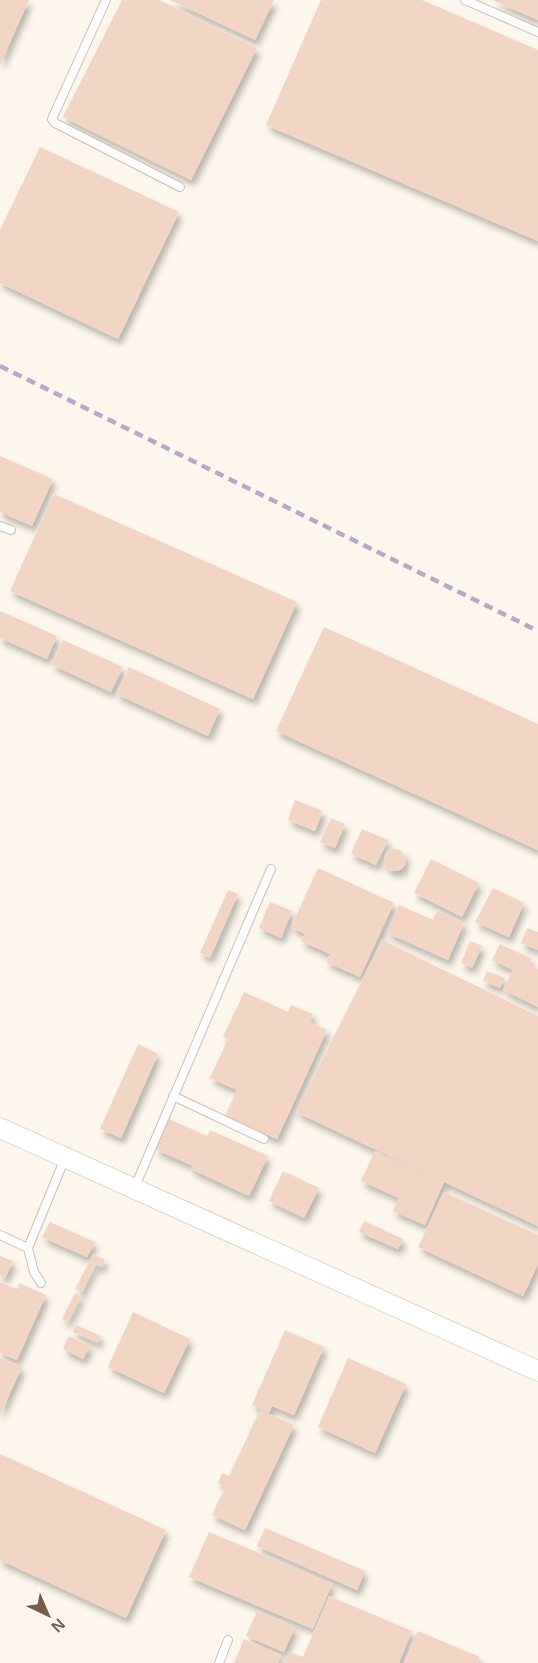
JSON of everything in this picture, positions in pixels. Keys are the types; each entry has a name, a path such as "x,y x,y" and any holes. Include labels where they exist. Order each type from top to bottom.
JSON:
{"street":[{"path":"0,1128 538,1371"}],"lane":[{"path":"106,0 52,119 55,123 180,187"},
{"path":"465,0 538,32"},
{"path":"0,526 11,530"},
{"path":"134,1189 271,869"},
{"path":"173,1096 264,1139"},
{"path":"41,1283 34,1272 28,1248 65,1158"},
{"path":"0,1235 28,1248"},
{"path":"219,1663 228,1640"}],"building":[{"path":"0,0 29,0 0,65"},
{"path":"122,0 159,0 257,48 191,180 63,117"},
{"path":"170,0 274,0 255,40"},
{"path":"321,0 422,0 538,50 538,241 266,125"},
{"path":"492,0 538,0 538,20"},
{"path":"40,147 179,212 118,339 0,283 0,230"},
{"path":"0,456 53,479 32,526 0,512"},
{"path":"54,494 297,602 253,699 10,591"},
{"path":"0,611 57,636 47,659 0,638"},
{"path":"324,627 538,724 538,850 276,731"},
{"path":"63,640 123,667 111,692 52,665"},
{"path":"129,667 220,709 208,736 116,694"},
{"path":"295,800 323,811 315,831 288,820"},
{"path":"331,818 345,824 335,848 320,842"},
{"path":"362,829 388,840 376,865 351,854"},
{"path":"395,849 403,852 406,860 403,868 395,871 387,868 384,860 387,852"},
{"path":"431,859 479,883 462,917 414,893"},
{"path":"318,868 394,903 360,977 326,962 330,954 301,941 305,934 291,927"},
{"path":"493,888 524,903 509,937 475,922"},
{"path":"228,890 238,894 210,958 200,953"},
{"path":"270,902 292,911 281,938 259,928"},
{"path":"399,905 433,920 437,911 464,923 448,960 387,933"},
{"path":"527,928 538,932 538,950 521,943"},
{"path":"382,940 538,1016 538,1226 444,1182 425,1225 393,1211 399,1198 361,1181 375,1151 429,1175 296,1112"},
{"path":"470,941 482,946 472,968 461,963"},
{"path":"500,944 532,959 529,965 538,969 538,1007 503,990 513,970 492,960"},
{"path":"487,971 505,978 500,988 483,981"},
{"path":"244,992 288,1012 291,1005 313,1014 310,1022 327,1030 277,1139 225,1116 237,1090 210,1078 228,1039 223,1037"},
{"path":"138,1044 158,1054 121,1138 100,1129"},
{"path":"169,1119 207,1136 210,1130 268,1156 249,1196 155,1149"},
{"path":"283,1171 319,1188 304,1218 269,1201"},
{"path":"444,1192 538,1235 538,1264 523,1296 418,1247"},
{"path":"364,1221 403,1239 398,1249 359,1232"},
{"path":"50,1222 95,1242 87,1257 42,1237"},
{"path":"93,1254 105,1260 102,1267 90,1262"},
{"path":"0,1256 13,1261 5,1278 0,1276"},
{"path":"89,1262 95,1265 82,1292 75,1289"},
{"path":"0,1282 17,1289 19,1283 46,1295 17,1360 0,1353"},
{"path":"75,1293 81,1296 68,1322 62,1319"},
{"path":"133,1312 190,1339 164,1393 108,1367"},
{"path":"76,1325 101,1336 98,1343 73,1332"},
{"path":"285,1330 324,1347 294,1415 272,1406 269,1413 252,1405"},
{"path":"69,1336 90,1346 83,1359 63,1349"},
{"path":"0,1358 22,1367 0,1415"},
{"path":"348,1358 406,1384 375,1453 318,1427"},
{"path":"260,1410 294,1425 245,1530 212,1515 225,1487 218,1483 222,1473 229,1476"},
{"path":"0,1454 166,1530 126,1618 0,1560"},
{"path":"265,1528 365,1571 357,1590 257,1546"},
{"path":"209,1532 332,1584 313,1629 189,1577"},
{"path":"329,1596 412,1631 399,1663 285,1663 290,1652 303,1657"},
{"path":"257,1611 295,1627 284,1652 246,1636"},
{"path":"418,1631 480,1657 478,1663 404,1663"},
{"path":"244,1639 281,1655 278,1663 234,1663"}],"railway":[{"path":"0,366 538,631"}]}
